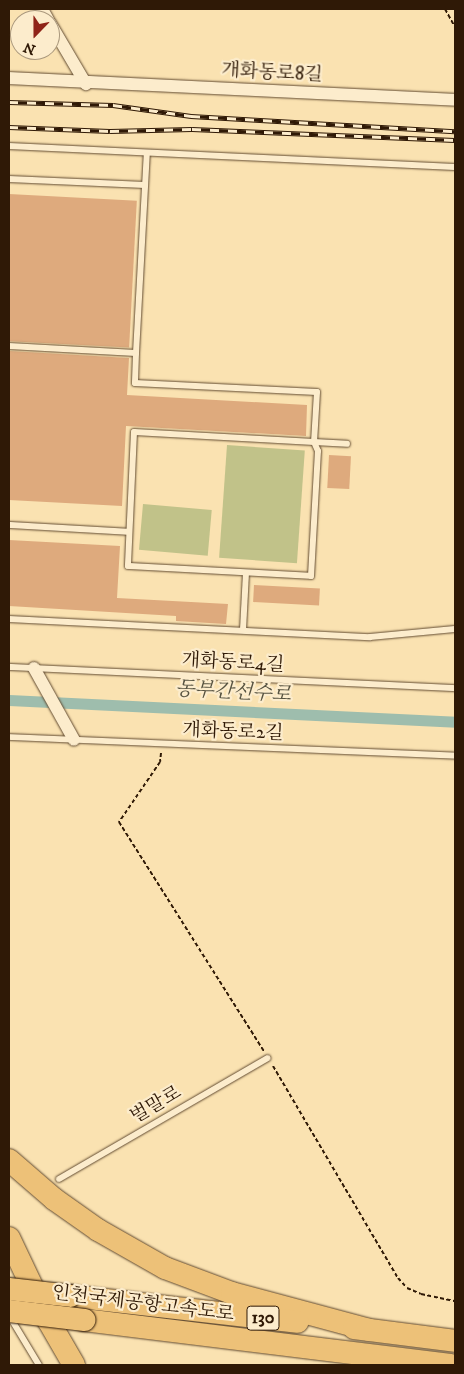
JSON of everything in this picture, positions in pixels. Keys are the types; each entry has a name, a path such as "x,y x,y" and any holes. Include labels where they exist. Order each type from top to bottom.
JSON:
{"highway":[{"path":"9,1160 54,1199 98,1230 165,1268 232,1293 369,1330"},
{"path":"9,1238 48,1320 74,1365"},
{"name":"인천국제공항고속도로","path":"9,1289 455,1341"},
{"name":"인천국제공항고속도로","path":"9,1313 84,1320 450,1365"}],"street":[{"path":"60,40 86,84"},
{"name":"개화동로8길","path":"9,78 86,84 455,100"},
{"path":"34,668 72,735"}],"lane":[{"path":"9,146 455,167"},
{"path":"147,153 135,383 317,392 314,442 318,451 312,576 128,566 134,432 314,442 347,444"},
{"path":"9,179 145,185"},
{"path":"9,346 136,353"},
{"path":"9,525 130,532"},
{"path":"243,630 246,573"},
{"path":"9,618 370,637 455,629"},
{"name":"개화동로4길","path":"9,667 455,688"},
{"name":"개화동로2길","path":"9,737 72,735 162,744 455,756"},
{"name":"벌말로","path":"59,1179 268,1058"},
{"path":"9,1313 39,1365"}],"path":[{"path":"444,9 455,27"},
{"path":"162,744 160,762 119,822 268,1058 398,1278 408,1288 421,1294 455,1301"}],"green space":[{"path":"227,445 305,450 297,563 219,558"},
{"path":"143,504 212,510 208,556 139,550"}],"building":[{"path":"9,194 137,201 129,347 9,341"},
{"path":"9,351 129,358 127,395 307,405 306,436 126,426 122,506 9,500"},
{"path":"329,455 351,456 349,489 327,488"},
{"path":"9,540 120,546 117,598 228,604 226,624 176,621 176,616 9,606"},
{"path":"254,585 320,588 319,605 253,602"}],"waterway":[{"name":"동부간선수로","path":"9,700 455,722"}],"railway":[{"path":"9,102 113,105 191,116 455,131"},
{"path":"9,127 110,131 192,129 455,140"}]}
